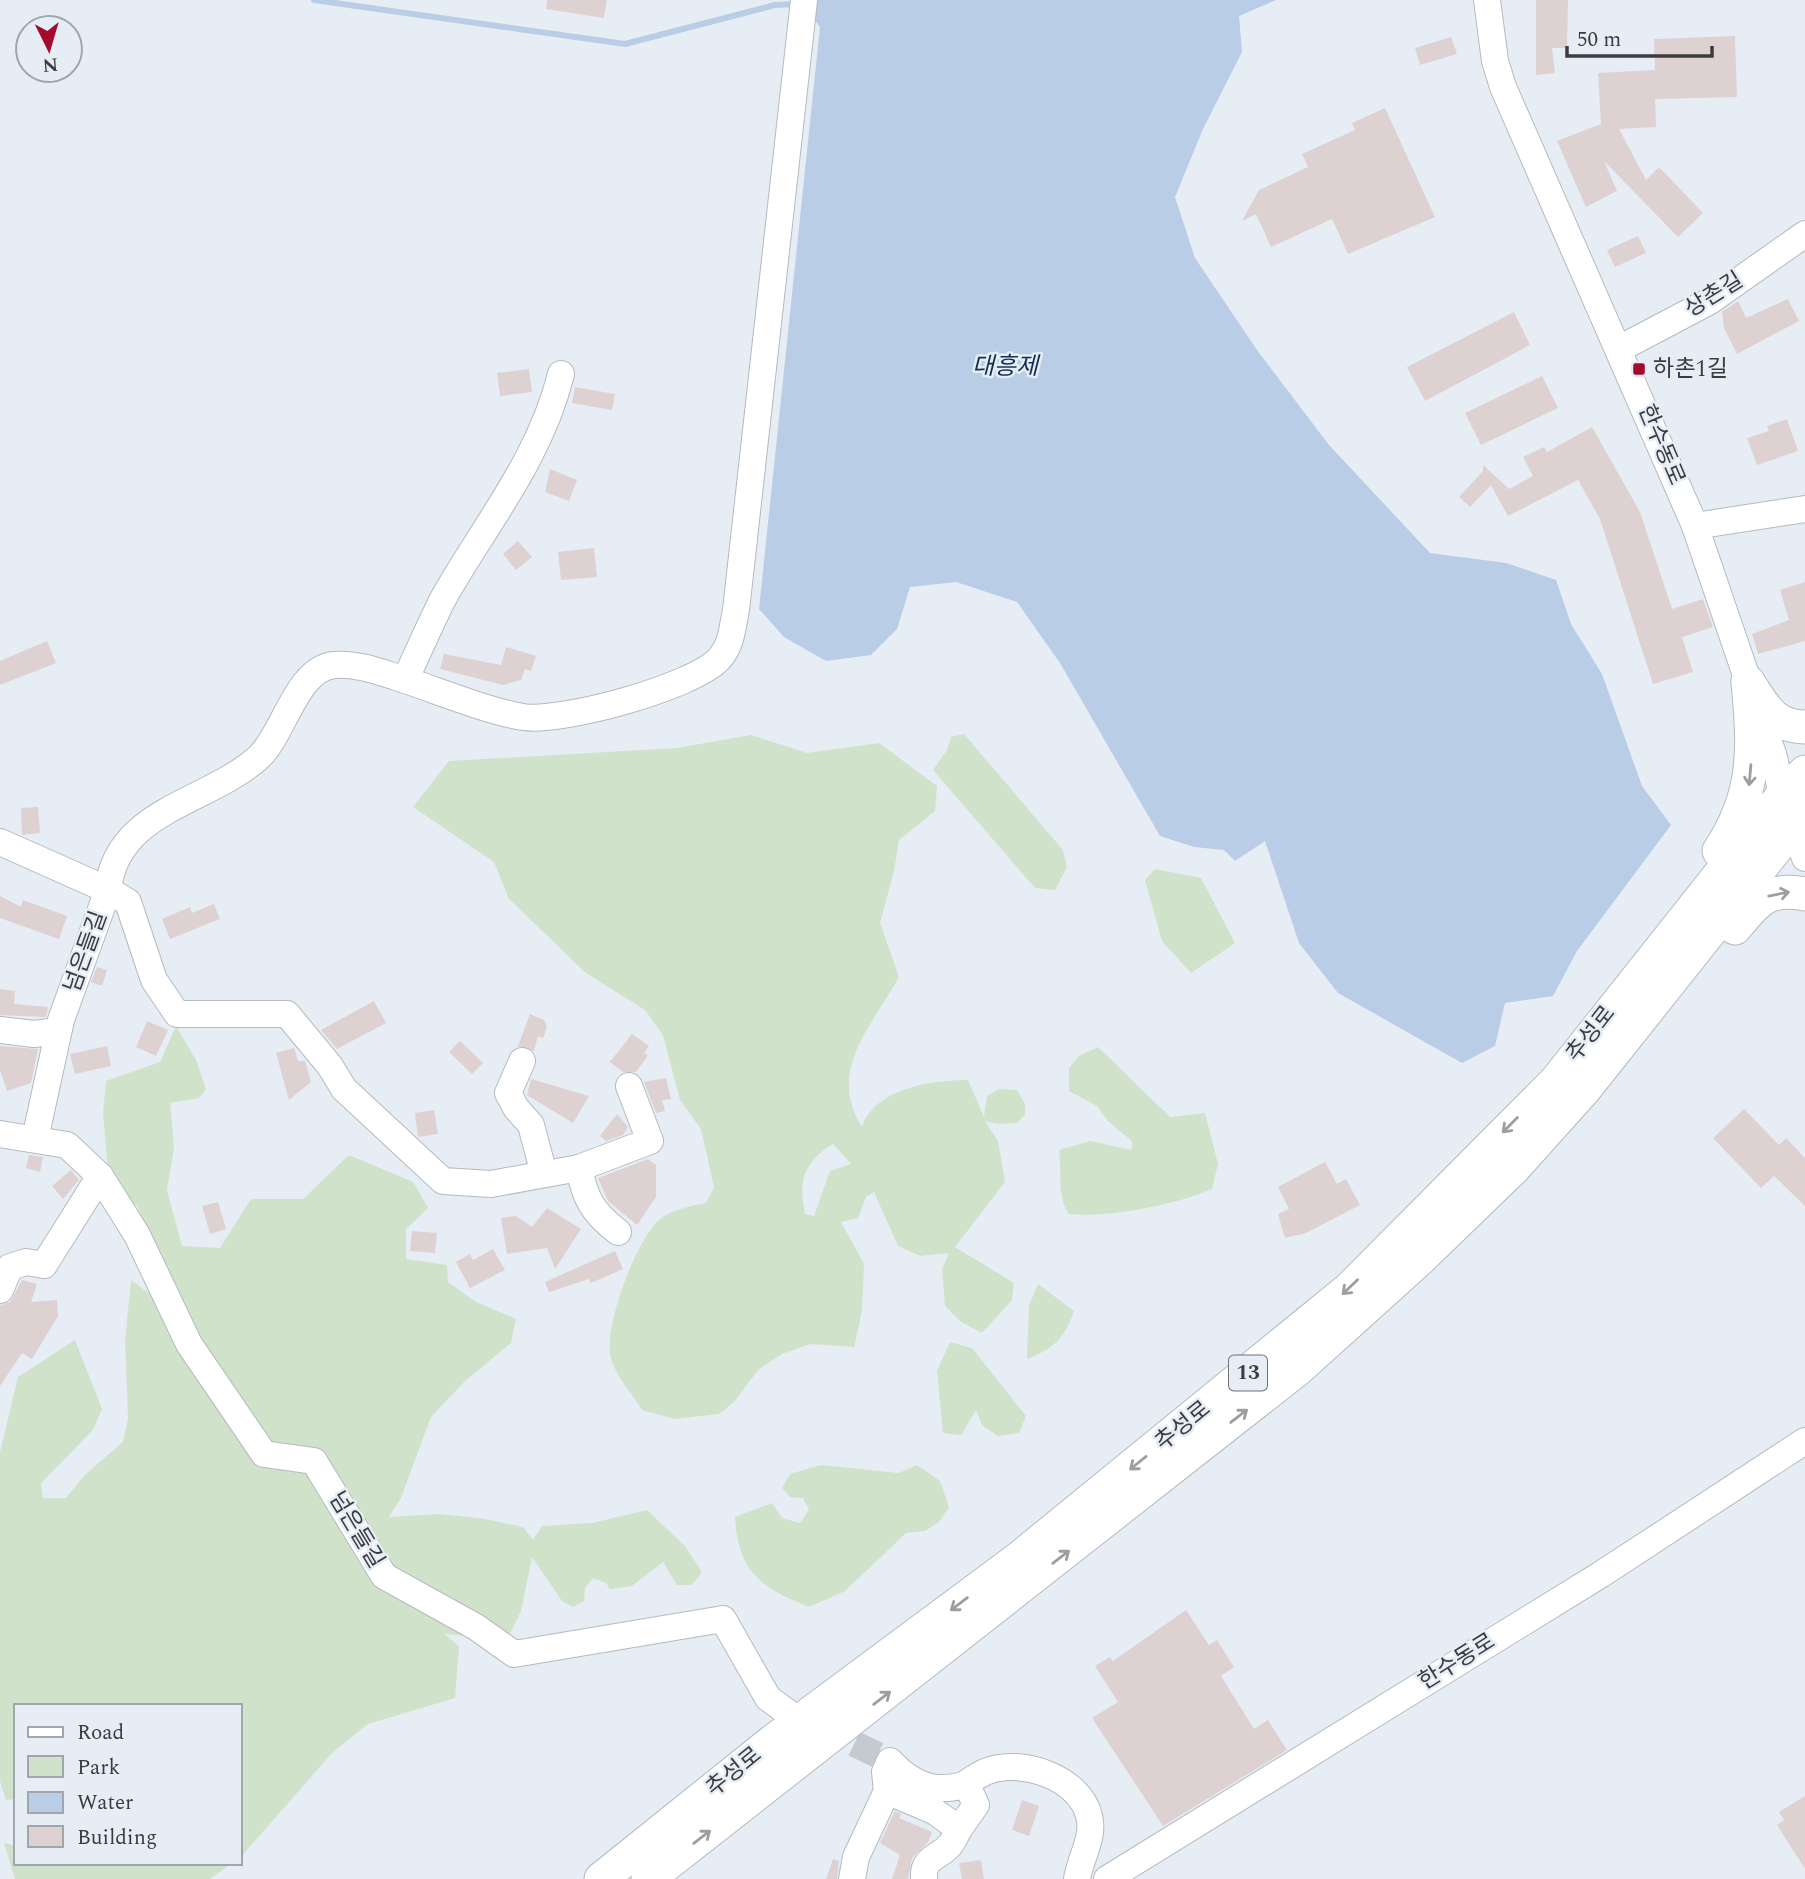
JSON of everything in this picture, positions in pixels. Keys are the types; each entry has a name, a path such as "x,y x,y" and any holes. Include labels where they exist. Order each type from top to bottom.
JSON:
{"main road":[{"path":"1748,682 1774,718 1786,726 1805,727"},
{"path":"1539,1097 1585,1028 1707,869 1733,829 1750,784 1753,737 1748,682"},
{"name":"추성로","path":"648,1879 1298,1369 1421,1258 1513,1169 1584,1090 1793,811 1805,772"},
{"name":"추성로","path":"601,1879 773,1741 1018,1559 1349,1289 1556,1081 1793,811"},
{"path":"1513,1169 1658,1023 1759,898 1784,891 1805,894"}],"street":[{"name":"한수동로","path":"1486,0 1495,61 1510,105 1695,526 1793,811 1805,858"},
{"path":"1,845 108,890 110,867 140,827 170,807 220,787 261,755 312,675 333,665 366,668 525,717 570,713 660,691 717,662 729,647 736,610 803,8"},
{"name":"상촌길","path":"1619,349 1710,301 1805,234"},
{"path":"405,680 444,597 512,491 553,406 561,374"},
{"path":"1695,526 1805,509"},
{"name":"넘은들길","path":"36,1139 58,1031 108,890 128,902 154,980 177,1014 287,1014 330,1066 344,1089 443,1181 491,1184 579,1168 650,1141 629,1086"},
{"path":"0,1030 34,1034 58,1031"},
{"path":"522,1061 508,1093 536,1137 544,1174"},
{"name":"넘은들길","path":"0,1134 67,1145 100,1177 137,1235 189,1344 264,1454 314,1461 384,1576 476,1628 514,1654 723,1619 768,1698 787,1712"},
{"path":"579,1168 585,1197 605,1222 618,1231"},
{"path":"0,1290 10,1267 26,1262 44,1265 100,1177"},
{"name":"한수동로","path":"1107,1879 1600,1574 1805,1441"},
{"path":"852,1879 856,1857 887,1791 885,1772 890,1760 918,1783 939,1788 967,1785 986,1772 1013,1768 1063,1780 1080,1798 1090,1816 1089,1837 1077,1879"},
{"path":"924,1879 923,1870 930,1858 950,1846 976,1805 967,1785"},
{"path":"887,1791 934,1811 959,1829"}],"green space":[{"path":"964,734 1063,850 1067,867 1055,890 1035,888 933,770 947,750 951,737"},
{"path":"751,735 807,753 879,743 937,786 935,811 899,840 880,923 899,977 857,1049 849,1086 852,1106 862,1127 879,1103 892,1095 938,1082 968,1080 984,1117 987,1096 999,1089 1017,1090 1025,1104 1025,1114 1017,1123 998,1124 985,1121 998,1141 1005,1182 955,1247 1014,1283 1012,1300 982,1333 961,1322 945,1306 942,1269 949,1253 920,1256 898,1246 874,1192 866,1197 858,1218 841,1222 864,1264 862,1311 854,1347 810,1344 782,1354 758,1370 734,1402 719,1414 674,1419 642,1410 613,1365 610,1345 616,1307 632,1264 651,1229 660,1219 671,1213 706,1203 714,1187 701,1129 680,1100 663,1035 645,1010 586,973 509,899 494,862 413,807 449,761 677,748","holes":["833,1144 851,1164 830,1171 814,1216 805,1214 803,1183 815,1158"]},
{"path":"1155,869 1201,878 1235,943 1191,973 1162,941 1145,880"},
{"path":"176,1026 196,1060 206,1089 199,1098 170,1103 174,1148 167,1190 182,1246 220,1248 251,1199 303,1199 349,1155 413,1182 428,1208 406,1229 406,1259 447,1265 448,1282 476,1302 516,1319 511,1343 466,1380 431,1417 401,1498 389,1517 440,1514 485,1519 523,1527 533,1540 542,1526 592,1523 647,1510 685,1546 702,1572 692,1585 677,1585 663,1562 632,1586 610,1589 606,1583 593,1578 585,1588 584,1601 573,1607 562,1601 532,1557 521,1611 507,1639 444,1634 459,1646 455,1698 368,1724 332,1753 242,1856 242,1704 14,1704 14,1799 6,1800 0,1781 0,1452 18,1377 75,1340 102,1409 93,1430 41,1483 43,1498 66,1498 85,1475 123,1442 128,1418 125,1340 131,1280 158,1300 156,1256 137,1205 124,1206 109,1181 103,1113 106,1081 160,1062"},
{"path":"1098,1047 1170,1117 1205,1113 1218,1164 1212,1189 1142,1209 1103,1214 1069,1214 1061,1192 1059,1150 1090,1141 1132,1150 1132,1141 1108,1121 1097,1106 1069,1091 1069,1068 1079,1056"},
{"path":"1038,1284 1074,1311 1062,1336 1044,1351 1027,1359 1029,1306"},
{"path":"950,1342 972,1348 1026,1416 1019,1433 998,1436 982,1425 976,1410 961,1435 943,1433 937,1371"},
{"path":"821,1465 899,1473 917,1465 940,1481 949,1507 939,1522 925,1531 906,1533 845,1591 809,1607 778,1593 755,1576 741,1552 735,1517 772,1503 782,1518 800,1523 809,1510 803,1498 790,1497 782,1488 790,1474"},
{"path":"4,1843 14,1846 14,1865 229,1865 210,1879 15,1879"}],"water":[{"name":"대흥제","path":"812,0 1276,0 1239,16 1242,52 1203,129 1175,197 1195,258 1257,350 1329,445 1430,553 1506,563 1556,580 1571,624 1602,674 1642,786 1671,825 1577,951 1553,996 1505,1003 1495,1046 1462,1063 1338,993 1299,943 1265,841 1235,861 1224,850 1194,847 1160,836 1060,663 1017,602 956,582 910,587 897,629 871,655 826,661 784,637 759,609 820,27 810,13"}],"building":[{"path":"547,0 607,0 604,18 546,9"},
{"path":"1536,0 1568,0 1567,48 1552,48 1555,73 1536,75"},
{"path":"1735,36 1737,97 1655,99 1656,127 1619,129 1646,180 1659,167 1703,213 1678,237 1604,161 1617,191 1586,207 1557,141 1601,124 1598,73 1655,70 1654,39"},
{"path":"1451,37 1457,54 1420,65 1415,48"},
{"path":"1385,108 1435,217 1348,254 1332,219 1271,247 1256,214 1242,221 1259,190 1308,167 1302,154 1355,130 1352,123"},
{"path":"1638,236 1646,253 1615,267 1607,250"},
{"path":"1788,299 1799,321 1737,354 1724,328 1722,312 1738,301 1746,318"},
{"path":"1514,312 1530,345 1425,401 1407,367"},
{"path":"529,369 532,392 500,396 497,373"},
{"path":"1542,376 1558,408 1481,445 1465,413"},
{"path":"575,387 615,394 612,410 572,403"},
{"path":"1787,419 1798,451 1757,465 1747,438 1769,431 1767,426"},
{"path":"1592,427 1640,512 1672,609 1703,599 1713,627 1682,637 1693,672 1653,684 1600,519 1578,480 1508,516 1491,485 1470,507 1459,497 1483,471 1483,465 1509,489 1533,476 1523,457 1544,447 1547,452"},
{"path":"550,469 577,480 569,501 545,492"},
{"path":"518,541 532,557 516,570 503,554"},
{"path":"594,548 597,577 561,580 558,552"},
{"path":"1805,582 1805,641 1758,654 1752,634 1789,620 1780,590"},
{"path":"47,641 56,663 0,685 0,661"},
{"path":"506,647 536,656 531,671 525,669 521,680 503,685 440,669 444,654 501,665"},
{"path":"38,807 40,833 22,835 21,808"},
{"path":"0,896 21,907 23,900 67,916 59,939 0,918"},
{"path":"214,904 220,919 170,939 162,919 190,907 192,913"},
{"path":"97,967 107,970 102,986 91,982"},
{"path":"0,989 15,991 14,1004 48,1007 46,1017 0,1015"},
{"path":"374,1001 386,1023 337,1049 321,1030"},
{"path":"530,1014 544,1020 547,1027 543,1038 538,1036 534,1051 518,1046"},
{"path":"147,1021 168,1030 156,1056 136,1047"},
{"path":"632,1034 649,1046 644,1053 648,1055 636,1072 623,1072 610,1062"},
{"path":"460,1041 483,1063 472,1074 449,1052"},
{"path":"0,1046 38,1049 31,1083 7,1091 0,1070"},
{"path":"107,1046 111,1066 75,1074 70,1054"},
{"path":"294,1048 298,1061 305,1061 311,1082 289,1100 276,1053"},
{"path":"666,1078 671,1099 662,1100 665,1111 656,1113 644,1082"},
{"path":"531,1079 589,1096 573,1123 527,1095"},
{"path":"1744,1109 1779,1145 1786,1138 1805,1158 1805,1206 1774,1176 1761,1188 1713,1138"},
{"path":"434,1110 438,1134 418,1137 415,1113"},
{"path":"617,1114 628,1127 623,1135 606,1141 600,1136"},
{"path":"29,1155 43,1157 40,1172 26,1168"},
{"path":"648,1159 656,1165 656,1197 637,1225 608,1201 598,1178"},
{"path":"1325,1162 1337,1184 1346,1179 1360,1205 1306,1233 1285,1238 1278,1214 1289,1209 1278,1187"},
{"path":"71,1170 79,1180 63,1199 52,1186"},
{"path":"218,1202 226,1229 210,1234 202,1206"},
{"path":"547,1208 581,1229 555,1269 547,1248 507,1254 501,1218 516,1216 532,1227"},
{"path":"412,1231 437,1233 435,1253 410,1251"},
{"path":"493,1249 505,1270 470,1288 456,1262 470,1254 473,1260"},
{"path":"615,1251 623,1269 591,1283 589,1279 549,1292 545,1282"},
{"path":"22,1280 37,1284 31,1302 57,1300 58,1316 32,1359 22,1353 0,1386 0,1305 10,1302"},
{"path":"1186,1610 1209,1645 1217,1640 1234,1667 1221,1676 1254,1729 1268,1720 1287,1750 1163,1826 1092,1718 1118,1702 1095,1666 1110,1657 1113,1661"},
{"path":"1805,1796 1805,1869 1777,1825 1784,1820 1779,1812"},
{"path":"1022,1800 1039,1806 1029,1836 1012,1830"},
{"path":"895,1811 901,1814 899,1818 932,1832 928,1842 912,1858 908,1879 892,1879 900,1855 880,1843"},
{"path":"833,1859 839,1861 837,1879 826,1879"},
{"path":"981,1860 984,1879 962,1879 959,1863"}],"waterway":[{"path":"314,0 625,44 775,5 795,4"}],"tunnel":[{"path":"819,1727 890,1761"}],"place":[{"name":"하촌1길","path":"1639,369"}]}
